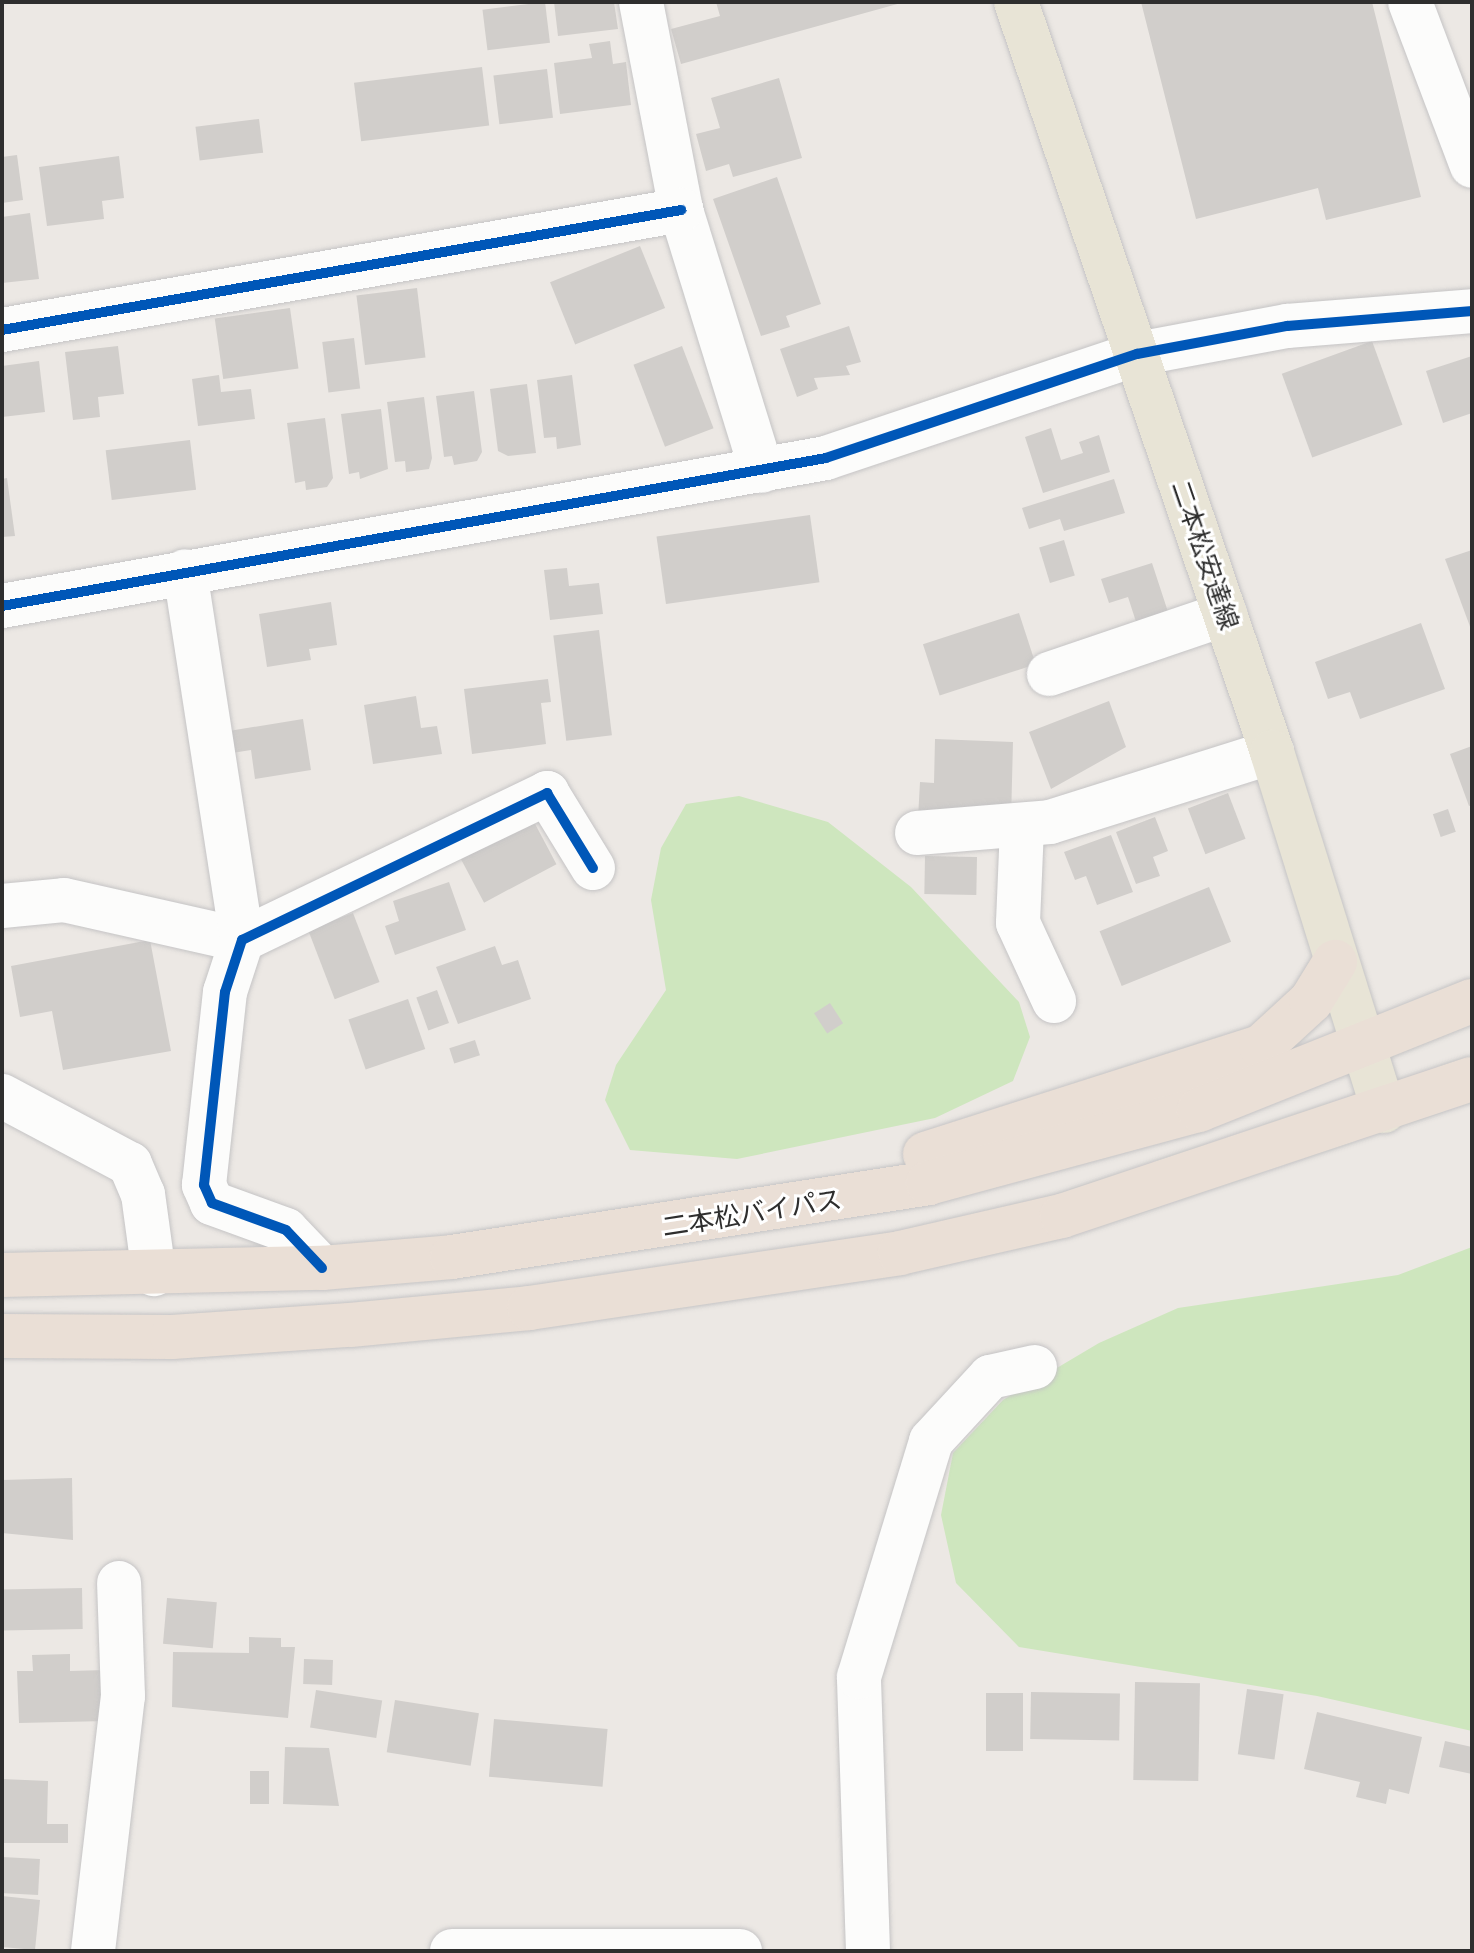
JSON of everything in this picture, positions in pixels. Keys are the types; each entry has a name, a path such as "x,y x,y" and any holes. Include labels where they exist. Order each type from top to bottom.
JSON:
{"highway":[{"path":"798,1207 861,1173 1261,1047 1311,1001 1335,962"},
{"name":"二本松バイパス","path":"2,1275 322,1268 452,1257 798,1207 928,1183 1199,1110 1364,1048 1472,1001"},
{"path":"2,1352 529,1308 900,1253 1062,1216 1384,1111 1472,1079"},
{"path":"2,1336 172,1337"}],"main road":[{"name":"二本松安達線","path":"1016,2 1272,752 1335,962 1384,1111"}],"street":[{"path":"641,2 681,210 762,471"},
{"path":"1410,2 1472,166"},
{"path":"2,330 681,210"},
{"path":"2,606 826,458 1137,354 1287,326 1472,311"},
{"path":"185,571 242,940 225,992 204,1185 212,1203 286,1230 322,1268"},
{"path":"1049,674 1225,614"},
{"path":"917,833 1022,827 1272,752"},
{"path":"2,906 64,900 242,940 547,793 593,868"},
{"path":"1022,827 1018,923 1054,1001"},
{"path":"2,1096 62,1124 130,1164 143,1194 154,1274"},
{"path":"868,1951 859,1677 931,1441 990,1377 1035,1367"},
{"path":"93,1951 123,1696 119,1583"},
{"path":"452,1951 740,1951"}],"green space":[{"path":"739,796 828,822 911,887 1019,1002 1030,1037 1013,1081 935,1118 737,1159 630,1150 605,1100 616,1065 666,990 651,900 661,848 686,804"},
{"path":"1472,1247 1472,1731 1317,1696 1019,1647 956,1583 941,1515 953,1453 1003,1400 1099,1343 1178,1308 1398,1275"}],"building":[{"path":"545,2 550,43 487,50 482,10"},
{"path":"554,2 614,2 618,29 558,36"},
{"path":"716,2 901,3 681,64 671,29 720,16"},
{"path":"1141,2 1372,2 1421,197 1326,220 1318,188 1196,219"},
{"path":"610,41 613,64 626,62 631,105 560,114 554,63 592,58 589,44"},
{"path":"482,67 489,126 361,141 354,83"},
{"path":"547,69 553,118 499,124 493,76"},
{"path":"779,78 802,158 733,177 729,164 706,171 696,134 720,128 711,98"},
{"path":"259,119 263,153 200,161 195,127"},
{"path":"17,155 23,200 2,203 2,157"},
{"path":"119,156 124,198 102,201 104,219 47,226 39,167"},
{"path":"777,177 821,304 786,316 790,327 761,336 713,199"},
{"path":"30,213 39,279 2,283 2,217"},
{"path":"640,246 665,308 575,344 550,282"},
{"path":"417,288 426,357 365,365 356,295"},
{"path":"290,308 298,368 223,379 215,319"},
{"path":"849,326 861,362 846,366 850,375 814,378 818,389 797,397 780,349"},
{"path":"354,338 360,389 328,393 322,342"},
{"path":"1372,341 1402,425 1312,457 1282,374"},
{"path":"118,346 124,394 98,397 100,417 73,420 65,352"},
{"path":"682,346 714,428 665,447 633,365"},
{"path":"1472,356 1472,413 1443,423 1426,371"},
{"path":"39,361 45,412 2,417 2,366"},
{"path":"219,375 221,392 251,389 255,419 198,426 192,379"},
{"path":"572,375 581,445 557,449 556,437 544,438 537,380"},
{"path":"527,384 536,453 508,456 498,451 490,389"},
{"path":"474,391 482,452 477,461 454,465 452,456 444,457 436,396"},
{"path":"424,397 432,458 429,469 406,472 405,461 395,462 387,402"},
{"path":"381,409 388,469 360,479 359,472 349,474 341,414"},
{"path":"325,418 333,478 327,487 306,490 305,481 295,483 287,423"},
{"path":"1051,428 1061,460 1083,453 1079,442 1099,435 1110,472 1043,493 1025,437"},
{"path":"190,440 196,490 112,500 106,450"},
{"path":"7,478 15,536 2,537 2,479"},
{"path":"1114,479 1125,513 1064,531 1060,519 1029,529 1022,508"},
{"path":"810,515 819,582 666,604 657,537"},
{"path":"1064,540 1075,575 1050,583 1039,548"},
{"path":"1472,550 1472,632 1445,559"},
{"path":"1152,563 1170,618 1138,628 1128,597 1109,603 1101,579"},
{"path":"567,568 569,586 599,583 603,614 550,620 544,570"},
{"path":"331,602 337,645 309,649 311,660 267,667 259,614"},
{"path":"1019,613 1036,664 940,696 923,644"},
{"path":"1421,623 1445,689 1360,719 1350,692 1328,699 1315,662"},
{"path":"599,630 612,735 566,741 553,636"},
{"path":"548,679 551,702 541,703 546,744 472,754 464,689"},
{"path":"416,696 421,728 437,726 442,754 373,764 364,705"},
{"path":"1109,701 1126,747 1051,789 1029,732"},
{"path":"303,719 311,770 255,779 251,750 232,753 229,731"},
{"path":"935,739 1013,742 1011,820 918,818 920,782 934,783"},
{"path":"1472,746 1472,805 1469,806 1450,754"},
{"path":"1228,793 1246,839 1205,854 1188,808"},
{"path":"1448,809 1456,832 1441,837 1433,814"},
{"path":"1155,817 1168,851 1153,857 1160,876 1136,884 1116,832"},
{"path":"533,820 556,864 484,903 461,858"},
{"path":"1111,835 1133,892 1097,905 1086,876 1075,880 1064,852"},
{"path":"925,856 977,857 976,895 924,894"},
{"path":"449,882 466,930 395,955 385,926 399,921 393,901"},
{"path":"1209,887 1231,942 1122,986 1100,931"},
{"path":"353,913 380,982 335,999 308,930"},
{"path":"150,940 171,1051 63,1070 52,1011 20,1017 11,966"},
{"path":"495,946 502,965 518,960 531,999 458,1024 436,967"},
{"path":"437,990 449,1023 428,1030 416,998"},
{"path":"408,999 425,1049 366,1070 348,1020"},
{"path":"830,1003 843,1023 827,1033 814,1013"},
{"path":"475,1040 480,1055 454,1064 449,1048"},
{"path":"72,1478 73,1540 2,1533 2,1480"},
{"path":"82,1588 83,1629 3,1630 2,1589"},
{"path":"167,1598 217,1602 213,1648 163,1644"},
{"path":"249,1637 281,1638 281,1647 295,1647 288,1718 172,1707 173,1652 249,1653"},
{"path":"70,1654 70,1671 106,1670 107,1721 19,1723 17,1671 33,1671 32,1655"},
{"path":"304,1659 333,1660 332,1685 303,1684"},
{"path":"1135,1682 1200,1683 1198,1781 1133,1780"},
{"path":"1247,1689 1284,1694 1274,1760 1238,1754"},
{"path":"316,1690 382,1700 376,1738 310,1728"},
{"path":"1031,1692 1120,1694 1119,1741 1030,1739"},
{"path":"986,1693 1023,1693 1023,1751 986,1751"},
{"path":"395,1700 479,1713 471,1766 387,1752"},
{"path":"1317,1712 1422,1737 1409,1794 1389,1789 1386,1804 1356,1797 1360,1782 1304,1769"},
{"path":"494,1719 608,1729 603,1787 489,1777"},
{"path":"1445,1741 1472,1747 1472,1774 1439,1767"},
{"path":"285,1747 329,1748 339,1806 283,1804"},
{"path":"250,1771 269,1771 269,1804 250,1804"},
{"path":"2,1779 48,1781 47,1824 68,1824 68,1843 2,1843"},
{"path":"2,1857 40,1859 38,1895 2,1893"},
{"path":"2,1896 40,1900 35,1950 2,1947"}],"cycle path":[{"path":"2,330 681,210"},
{"path":"2,606 826,458 1137,354 1287,326 1472,311"},
{"path":"322,1268 286,1230 212,1203 204,1185 225,992 242,940 547,793 593,868"}]}
